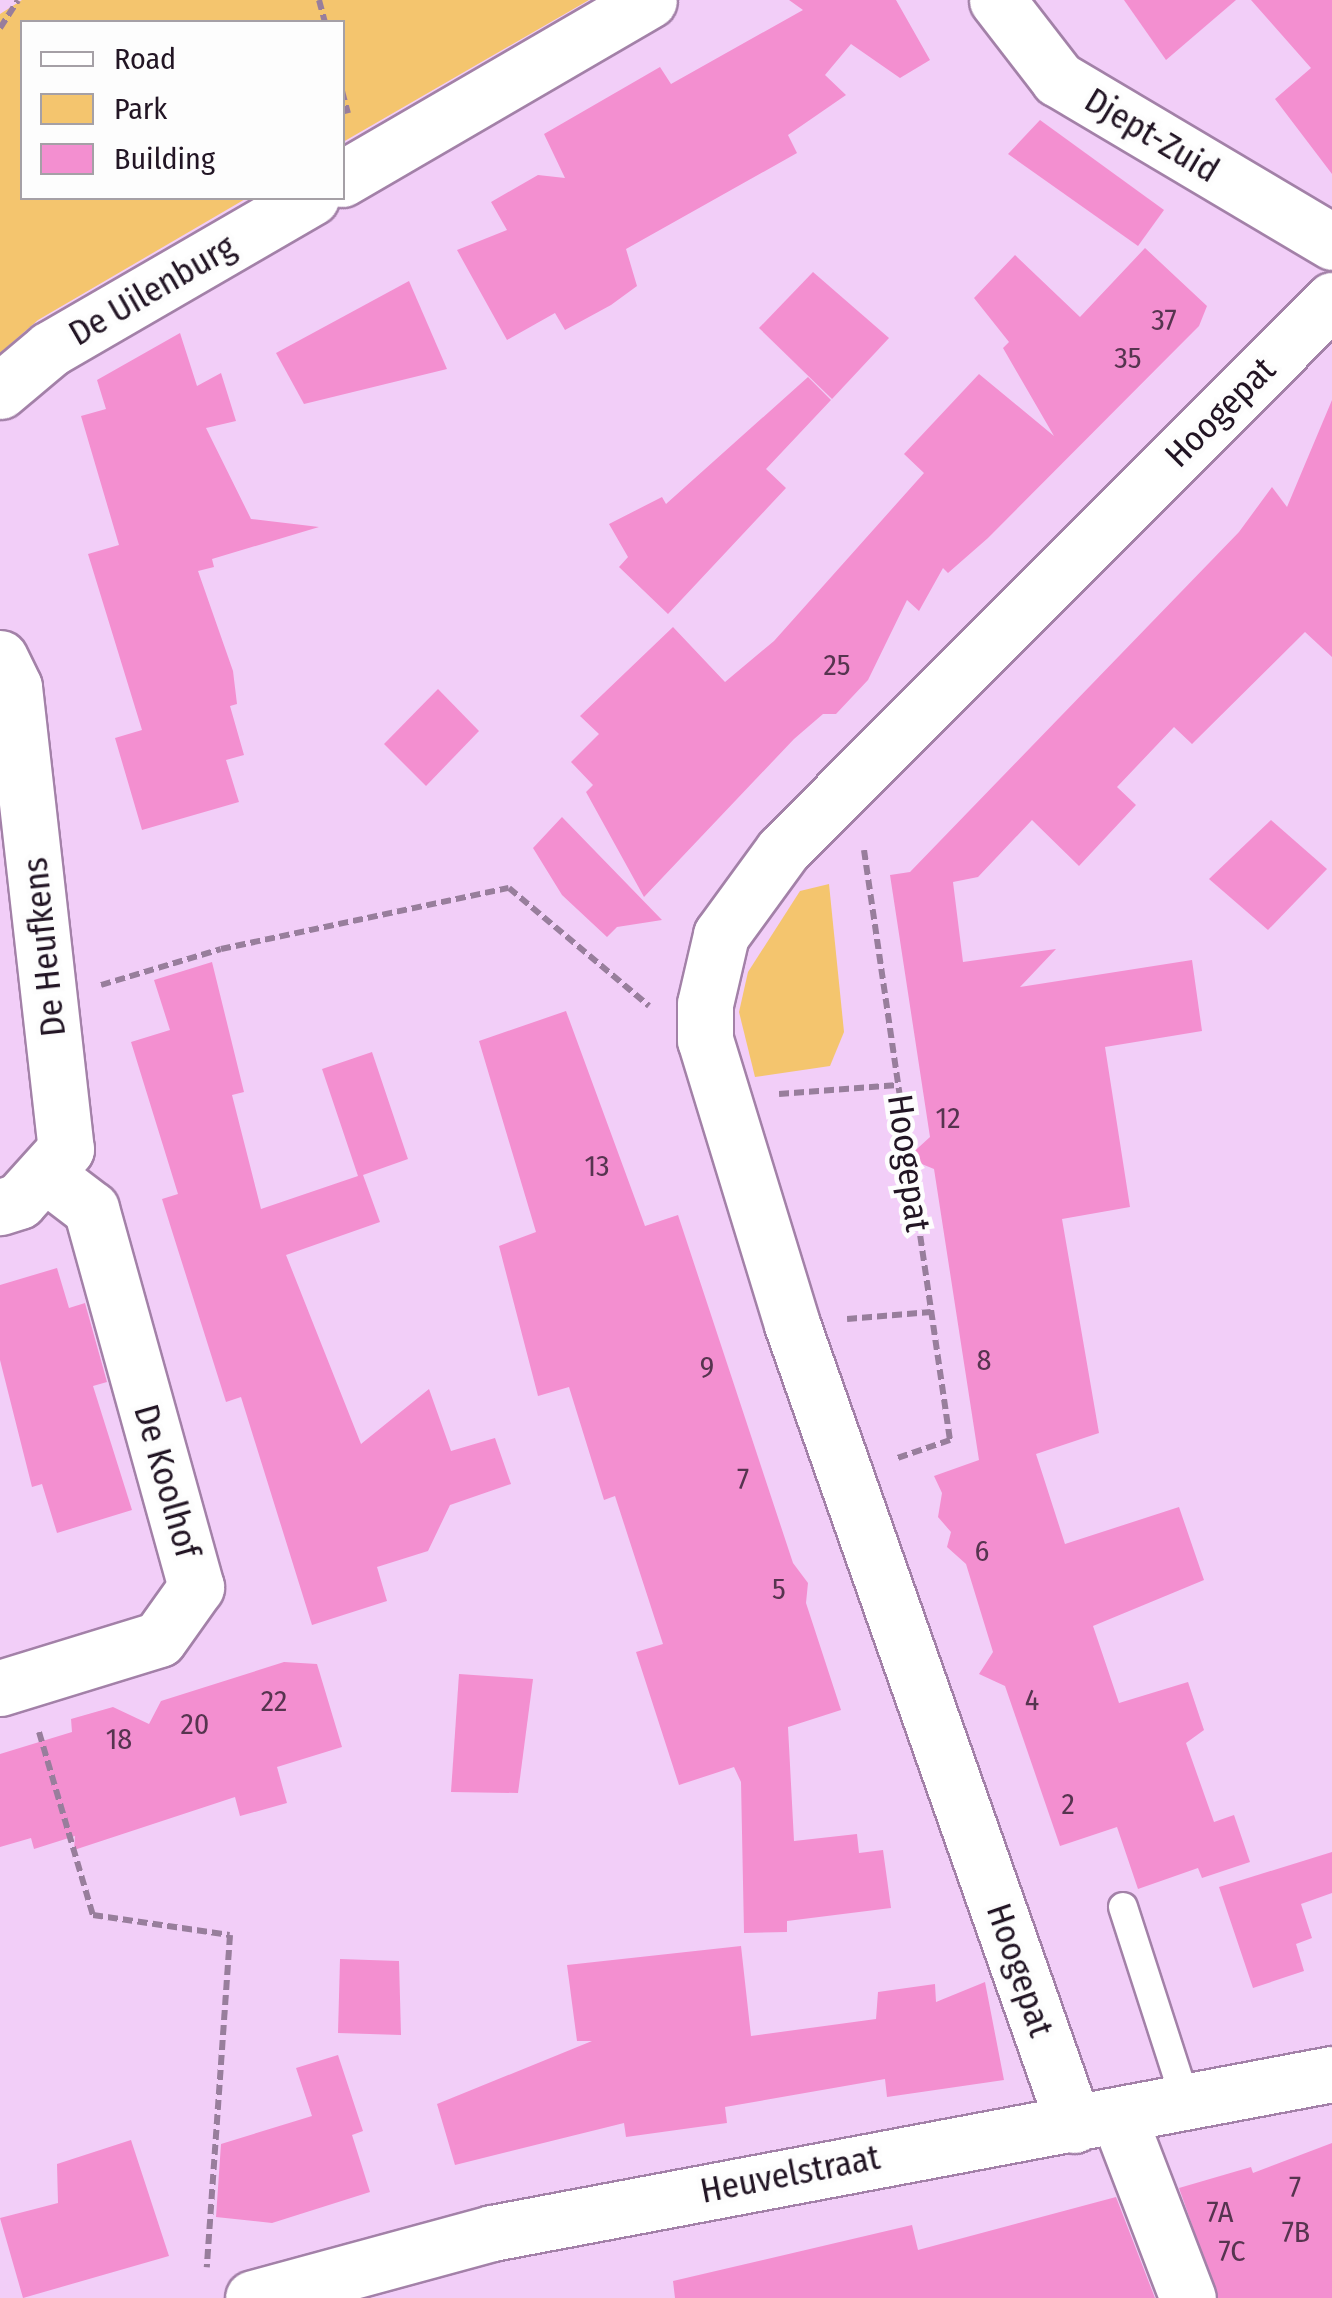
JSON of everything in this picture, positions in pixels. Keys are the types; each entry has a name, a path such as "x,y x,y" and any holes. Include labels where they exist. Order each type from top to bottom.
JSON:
{"street":[{"path":"345,177 649,0"},
{"name":"Djept-Zuid","path":"997,0 1058,78 1332,242"},
{"name":"De Uilenburg","path":"0,391 50,349 308,200"},
{"name":"Hoogepat","path":"1188,2298 1096,2120 848,1475 792,1324 722,1098 705,1004 722,936 783,850 1332,300"},
{"name":"De Heufkens","path":"0,658 14,687 66,1149 19,1201 0,1206"},
{"name":"De Koolhof","path":"12,1684 159,1639 196,1587 90,1210 45,1174"},
{"name":"Heuvelstraat","path":"230,2288 492,2233 1187,2105 1332,2074"}],"lane":[{"path":"1123,1906 1187,2105"}],"path":[{"path":"0,28 18,0"},
{"name":"Hoogepat","path":"848,1475 950,1440 854,779"},
{"path":"50,1000 221,949 509,888 647,1006 705,1004"},
{"path":"722,1098 898,1084"},
{"path":"792,1324 931,1312"},
{"path":"12,1684 94,1915 230,1935 230,2288"}],"green space":[{"path":"22,0 589,0 345,141 345,20 20,20 20,200 244,200 38,320 0,353 0,14"},
{"path":"829,884 844,1032 830,1066 755,1077 739,1012 748,972 800,891"}],"building":[{"path":"789,0 896,0 930,60 900,78 851,44 825,75 846,95 788,135 797,153 626,249 637,286 611,305 565,330 555,313 507,340 457,250 507,230 491,202 538,175 565,178 544,134 660,67 671,84 803,10"},
{"path":"1124,0 1236,0 1166,60"},
{"path":"1251,0 1332,0 1332,174 1275,99 1311,68"},
{"path":"1040,120 1164,210 1138,246 1008,154"},
{"path":"1145,248 1207,306 1199,326 988,538 948,573 943,568 919,611 907,600 868,680 836,714 823,714 794,739 644,897 586,792 593,785 571,762 599,734 580,716 673,627 725,682 774,641 924,473 904,454 979,374 1054,436 1003,348 1009,342 974,298 1015,255 1080,317"},
{"path":"813,272 889,338 832,399 759,328"},
{"path":"409,281 447,369 304,404 276,353"},
{"path":"180,333 197,386 221,373 236,421 206,428 251,519 319,527 212,559 214,567 198,571 233,671 237,704 230,706 244,755 226,760 239,802 142,830 115,738 142,730 88,554 119,545 81,416 106,409 97,380"},
{"path":"808,377 831,400 766,469 786,488 668,614 619,567 628,557 609,524 662,497 666,504"},
{"path":"1332,400 1332,657 1305,632 1192,744 1174,727 1117,787 1136,805 1079,866 1032,820 978,877 953,882 963,962 1056,949 1020,987 1192,960 1202,1031 1105,1047 1130,1207 1062,1219 1099,1433 1036,1454 1065,1544 1179,1507 1204,1580 1093,1626 1119,1703 1188,1682 1204,1730 1186,1743 1214,1822 1234,1815 1250,1862 1202,1878 1198,1868 1138,1889 1117,1827 1060,1846 1005,1686 979,1674 993,1652 966,1564 947,1547 951,1532 938,1517 942,1493 934,1476 979,1460 934,1169 907,1158 930,1137 890,875 910,872 1239,532 1272,487 1287,507"},
{"path":"438,689 479,731 426,786 384,744"},
{"path":"562,817 662,920 617,927 607,937 562,895 533,848"},
{"path":"1271,820 1327,869 1268,930 1209,879"},
{"path":"212,962 244,1092 232,1095 261,1209 358,1176 322,1069 372,1052 408,1159 363,1175 380,1222 286,1255 361,1444 429,1389 451,1451 495,1438 511,1484 450,1505 428,1551 377,1567 387,1601 312,1625 241,1397 226,1402 162,1199 178,1194 131,1042 170,1030 154,980"},
{"path":"566,1011 645,1226 678,1215 793,1563 808,1583 806,1603 841,1710 788,1727 794,1841 857,1834 859,1853 883,1850 891,1908 787,1921 787,1932 744,1933 741,1782 734,1767 679,1785 636,1652 663,1644 615,1496 604,1500 569,1387 538,1396 499,1246 536,1232 479,1041"},
{"path":"57,1268 69,1308 85,1303 107,1382 93,1386 132,1510 57,1533 42,1484 32,1487 0,1360 0,1285"},
{"path":"284,1662 317,1664 342,1747 277,1767 287,1803 240,1816 235,1797 74,1850 75,1836 34,1849 31,1838 0,1847 0,1754 72,1732 71,1719 113,1707 149,1724 161,1701"},
{"path":"459,1674 533,1679 518,1793 451,1792"},
{"path":"1332,1852 1332,1893 1301,1904 1312,1938 1296,1944 1304,1971 1253,1988 1219,1887"},
{"path":"741,1946 751,2036 876,2019 878,1992 935,1984 936,2002 985,1982 1004,2080 887,2097 885,2079 725,2107 727,2123 626,2137 624,2123 455,2165 437,2104 592,2041 577,2041 567,1965"},
{"path":"340,1959 399,1961 401,2035 338,2033"},
{"path":"338,2055 363,2131 352,2135 370,2192 272,2223 216,2217 221,2144 312,2116 296,2068"},
{"path":"131,2140 169,2256 23,2298 0,2218 58,2203 57,2164"},
{"path":"1332,2143 1332,2298 1218,2298 1179,2188 1251,2167 1253,2173"},
{"path":"1116,2197 1155,2298 675,2298 673,2281 912,2225 918,2250"}]}
